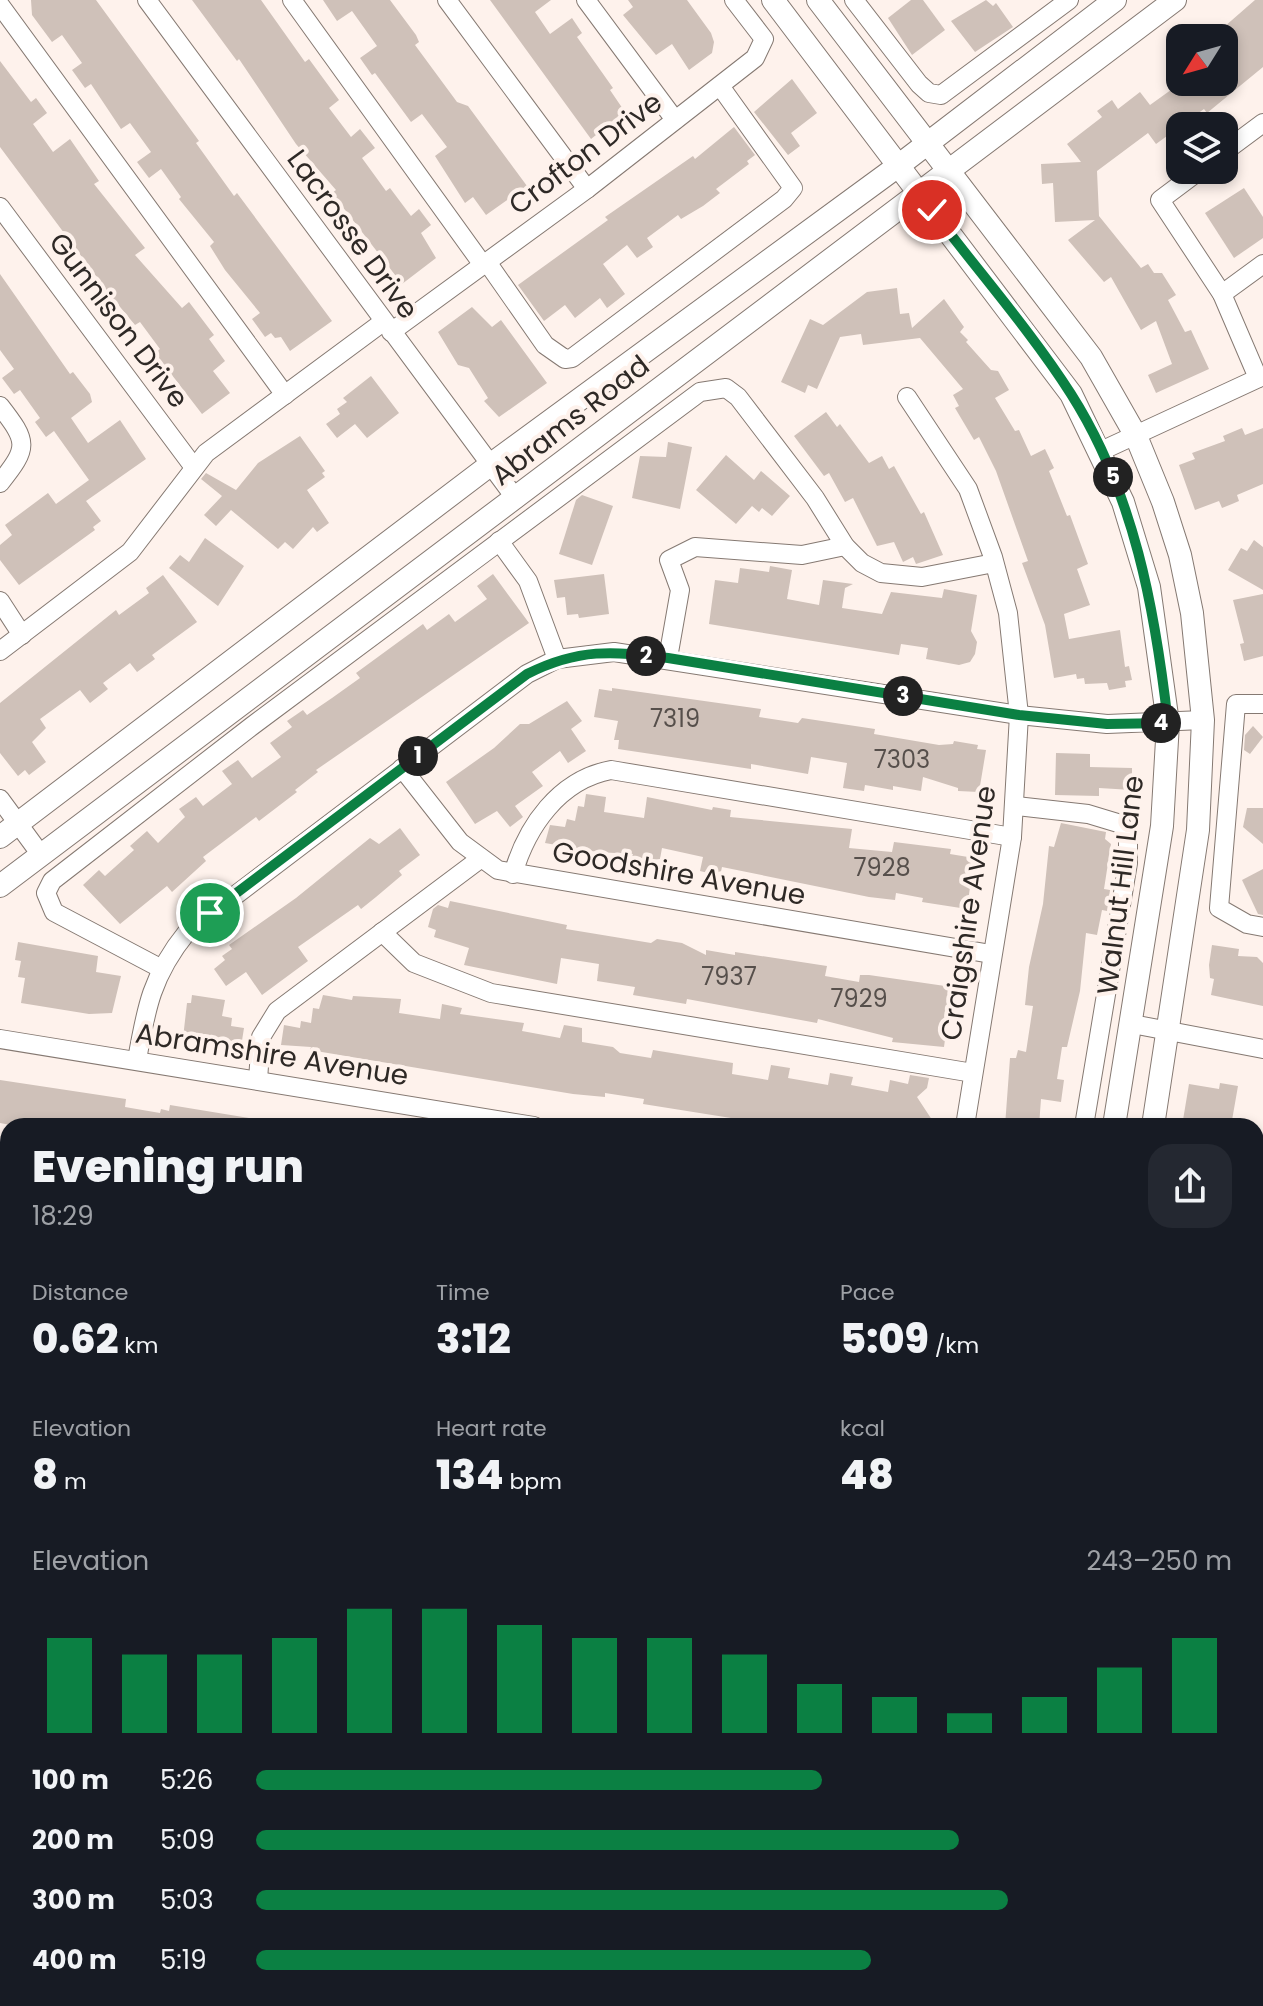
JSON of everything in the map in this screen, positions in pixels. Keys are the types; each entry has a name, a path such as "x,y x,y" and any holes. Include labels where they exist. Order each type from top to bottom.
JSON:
{"main road":[{"name":"Walnut Hill Lane","path":"773,0 1071,394 1123,502 1149,587 1168,723 1162,826 1115,1118"},
{"path":"818,0 1091,357 1136,436 1163,502 1180,555 1192,613 1203,720 1198,830 1154,1118"},
{"name":"Abrams Road","path":"9,830 490,465 928,144 1115,0"},
{"name":"Abrams Road","path":"0,886 1175,0"}],"street":[{"name":"Lacrosse Drive","path":"147,0 516,499"},
{"path":"292,0 545,345 565,359 572,358 737,235 793,188 720,86"},
{"path":"447,0 587,189"},
{"path":"586,0 675,120"},
{"name":"Crofton Drive","path":"0,651 130,552 150,531 193,466 285,395 485,263 587,189 755,58 764,39 734,0"},
{"path":"854,0 919,84 929,93 941,95 1069,0"},
{"path":"0,5 285,395"},
{"path":"1238,142 1263,123"},
{"path":"1101,451 1260,377 1222,294 1160,200 1181,184"},
{"name":"Gunnison Drive","path":"0,207 193,466"},
{"path":"1222,294 1263,264"},
{"path":"160,968 54,912 46,893 52,881 700,392 726,388 738,397 781,451 845,546 862,563 881,573 922,577 994,563"},
{"name":"Craigshire Avenue","path":"907,397 968,489 1008,613 1019,715 1012,837 966,1118"},
{"path":"0,406 23,436 23,447 18,460 0,483"},
{"path":"499,541 528,581 557,659"},
{"path":"668,658 680,590 669,560 695,547 802,555 845,546"},
{"path":"0,601 22,635"},
{"path":"137,1060 148,1000 160,968 187,932 527,674 557,659 581,653 614,652 668,658 1019,715 1107,724 1203,720"},
{"path":"1263,704 1236,704 1219,908 1247,924 1263,927"},
{"name":"Goodshire Avenue","path":"402,768 460,842 480,859 513,874 991,954"},
{"path":"513,874 522,843 537,817 582,781 611,770 1012,837"},
{"path":"0,799 9,830 41,855"},
{"path":"1016,806 1088,814 1121,824 1128,840 1128,863 1085,1118"},
{"path":"258,1080 261,1037 277,1011 480,859"},
{"path":"382,932 414,963 491,993 973,1073"},
{"path":"1132,1024 1263,1049"},
{"name":"Abramshire Avenue","path":"0,1039 473,1118"}],"building":[{"path":"31,0 96,0 199,141 196,143 234,196 237,193 332,321 290,351 281,337 275,338 271,333 265,337 252,319 260,313 225,270 210,246 214,242 179,199 181,197 161,169 149,178 137,162 151,152 130,123 121,129 91,84 85,88 72,70 82,63 62,35 52,42 32,15"},
{"path":"192,0 261,0 305,62 309,59 339,100 329,108 351,137 360,129 375,148 362,158 386,191 390,188 411,216 419,209 431,225 421,233 436,258 402,284 332,193 336,190 296,144 239,59 237,61"},
{"path":"323,0 390,0 416,35 419,42 415,45 457,102 468,106 527,186 486,215 473,197 465,203 435,156 447,147 422,114 411,122 360,58 377,46 352,11 337,21"},
{"path":"490,0 551,0 535,12 550,34 572,18 582,33 577,37 613,88 610,90 625,112 591,139"},
{"path":"628,0 687,0 711,33 714,42 712,53 689,70 672,44 656,55 623,15 633,7"},
{"path":"911,0 923,0 945,30 912,55 888,18"},
{"path":"986,0 993,6 996,3 1013,27 975,52 951,21"},
{"path":"1255,0 1263,0 1263,67 1238,88 1238,24 1227,24"},
{"path":"0,61 31,102 36,98 47,113 33,124 53,152 70,139 99,181 94,184 145,248 135,255 182,308 189,302 214,335 209,339 225,361 213,371 230,393 202,414 155,353 160,349 140,322 135,325 111,296 0,147"},
{"path":"792,79 817,113 791,133 800,146 788,155 754,112"},
{"path":"1140,92 1150,105 1166,94 1166,96 1228,96 1208,112 1204,109 1200,112 1166,112 1166,137 1156,144 1148,133 1097,171 1099,216 1141,268 1148,264 1154,273 1162,273 1176,295 1168,300 1185,332 1191,330 1209,369 1156,393 1148,375 1172,364 1156,321 1141,330 1111,277 1104,282 1068,240 1095,220 1055,222 1053,183 1042,184 1041,164 1081,162 1067,144 1102,117 1097,111 1112,100 1118,109"},
{"path":"734,127 755,155 747,161 749,164 716,189 720,193 703,206 681,219 678,215 647,238 653,247 637,258 627,245 603,264 625,294 607,308 600,298 575,318 565,305 544,321 518,285 608,220 605,217 693,156 695,159"},
{"path":"1244,188 1263,217 1263,238 1234,258 1205,213"},
{"path":"0,274 70,374 73,372 90,394 92,402 71,418 88,443 120,420 146,459 86,501 101,521 93,527 95,530 19,585 0,560 0,545 12,535 5,525 48,493 56,504 89,480 54,431 46,437 35,422 40,418 20,390 14,394 2,378 14,369 0,350"},
{"path":"897,288 900,314 909,313 912,328 944,299 964,327 960,332 968,340 966,342 991,370 998,371 1009,390 995,398 1015,431 1019,430 1031,456 1045,449 1054,468 1049,471 1088,564 1077,569 1090,605 1064,614 1069,639 1120,630 1125,667 1129,666 1132,680 1125,681 1126,687 1109,690 1107,683 1085,684 1084,678 1077,679 1076,674 1054,678 1045,625 1022,563 1028,561 996,471 979,437 974,440 955,408 959,406 953,395 963,389 920,338 863,345 861,334 840,337 817,389 808,385 805,393 781,382 810,319 823,325 867,292"},
{"path":"472,307 492,327 501,320 547,383 499,417 484,401 488,398 469,368 458,365 438,332"},
{"path":"371,376 399,413 367,438 355,424 337,438 326,424 340,414 337,409 347,402 343,398"},
{"path":"826,412 837,427 840,424 869,463 882,456 889,469 894,466 921,514 924,512 943,555 916,564 913,557 903,562 894,542 877,546 853,498 845,502 829,473 824,476 794,436"},
{"path":"1242,428 1245,435 1263,428 1263,484 1237,495 1239,501 1222,508 1219,501 1195,510 1179,465 1195,459 1192,453 1225,441 1223,436"},
{"path":"300,436 325,471 322,473 325,477 307,490 329,523 317,532 313,527 293,549 285,542 278,549 231,510 216,526 204,515 222,496 201,479 206,473 236,490 258,463"},
{"path":"668,442 692,447 680,509 632,498 640,456 666,457"},
{"path":"726,455 754,480 761,471 790,496 772,516 762,508 759,512 752,506 736,524 696,490"},
{"path":"582,495 613,506 592,565 559,554 576,500"},
{"path":"205,538 244,566 218,606 169,568 180,555 189,562"},
{"path":"1254,540 1263,547 1263,590 1228,570 1241,548 1247,551"},
{"path":"770,566 792,570 787,599 819,605 823,580 853,584 845,588 842,608 882,614 891,592 942,598 944,589 977,595 971,631 977,642 975,654 970,662 959,665 926,659 928,648 901,644 899,655 709,624 715,580 738,583 740,568 769,572"},
{"path":"493,574 529,623 316,770 318,772 295,790 297,792 259,821 256,817 203,857 206,861 172,892 167,886 120,924 83,885 99,870 105,876 134,850 130,846 147,831 158,843 185,817 179,809 196,797 203,806 232,784 222,771 238,760 252,778 281,757 270,743 292,727 287,721 303,710 307,715 332,698 360,678 356,673 423,624 427,630 449,614 455,622 487,599 477,586"},
{"path":"604,574 609,614 579,618 578,614 567,615 565,597 557,598 554,580"},
{"path":"163,575 197,622 152,655 155,659 137,672 130,663 103,683 108,689 90,703 80,690 40,719 46,728 32,742 46,762 29,775 25,770 18,776 0,753 0,703 116,610 119,615 149,593 146,588"},
{"path":"1263,594 1263,656 1244,661 1240,644 1244,643 1233,600"},
{"path":"612,688 761,709 759,717 798,723 802,718 875,729 874,734 939,745 953,744 954,741 978,745 977,749 986,750 979,792 958,791 958,788 923,777 921,791 893,786 893,790 865,785 864,791 843,788 847,763 811,757 808,774 751,764 751,769 618,749 619,740 614,740 618,721 594,717 599,689 612,691"},
{"path":"567,701 582,721 571,729 586,751 568,763 560,751 532,772 543,786 515,806 523,817 510,827 497,811 475,824 446,782 494,748 520,724 529,724"},
{"path":"1253,726 1263,737 1250,754 1244,750 1245,735"},
{"path":"1056,753 1090,754 1090,767 1132,768 1132,790 1099,788 1099,796 1055,795"},
{"path":"586,794 606,797 604,812 644,818 647,797 712,810 713,807 731,810 730,817 852,829 849,848 892,852 894,842 951,849 950,854 974,858 967,909 922,902 923,898 896,893 895,900 869,897 722,867 720,876 700,871 703,857 662,848 660,859 651,860 632,857 633,854 597,852 545,843 550,825 565,827 567,819 575,821 578,806 584,807"},
{"path":"1247,808 1263,808 1263,844 1243,827"},
{"path":"1061,823 1106,832 1105,839 1111,844 1104,889 1110,890 1107,911 1102,910 1097,935 1086,933 1080,991 1067,1047 1062,1047 1057,1079 1064,1080 1061,1102 1041,1099 1040,1118 1006,1118 1010,1058 1016,1058 1018,1050 1026,1052 1033,1006 1025,1005 1029,967 1043,904 1049,846 1054,847"},
{"path":"400,828 420,855 399,871 402,875 361,909 358,905 298,947 308,961 262,995 246,972 226,986 214,969 225,960 222,956 232,949 229,945 296,898 370,838 379,844"},
{"path":"1263,869 1263,915 1258,914 1242,880"},
{"path":"450,901 567,925 566,929 651,943 657,939 682,943 706,955 706,950 735,955 735,952 827,966 825,976 859,982 860,975 869,975 952,987 944,1047 892,1042 893,1038 818,1019 817,1023 687,999 686,1004 633,995 635,987 597,981 599,964 561,958 557,984 464,965 469,948 434,937 436,930 428,927 433,909 438,905 448,908"},
{"path":"18,942 98,956 96,972 121,976 112,1013 89,1014 21,1003 25,978 18,977 21,961 15,960"},
{"path":"1212,945 1239,949 1238,956 1257,957 1263,963 1263,1006 1211,995 1214,979 1210,978 1209,965"},
{"path":"192,995 225,1000 222,1016 232,1018 231,1026 244,1028 241,1047 183,1038 187,1003 191,1003"},
{"path":"323,995 352,1000 353,996 401,999 399,1013 440,1019 442,1004 462,1008 460,1014 524,1023 522,1031 560,1038 564,1025 582,1028 582,1042 613,1047 620,1053 651,1058 653,1050 733,1063 732,1074 768,1080 771,1065 790,1068 788,1078 828,1085 830,1073 853,1077 851,1085 888,1092 890,1080 908,1084 910,1075 929,1078 927,1088 917,1097 931,1118 731,1118 643,1104 644,1099 605,1093 605,1097 573,1094 310,1050 311,1047 281,1045 284,1025 300,1028 301,1021 311,1023 313,1008 319,1009"},
{"path":"0,1080 126,1099 125,1107 160,1113 161,1109 169,1111 170,1105 249,1118 0,1118"},
{"path":"1220,1083 1238,1086 1232,1118 1183,1118 1189,1084 1219,1089"}],"route":[{"path":"210,913 527,674 557,659 581,653 614,652 668,658 1019,715 1107,724 1168,723 1149,587 1123,502 1101,451 1071,394 932,210"}]}
